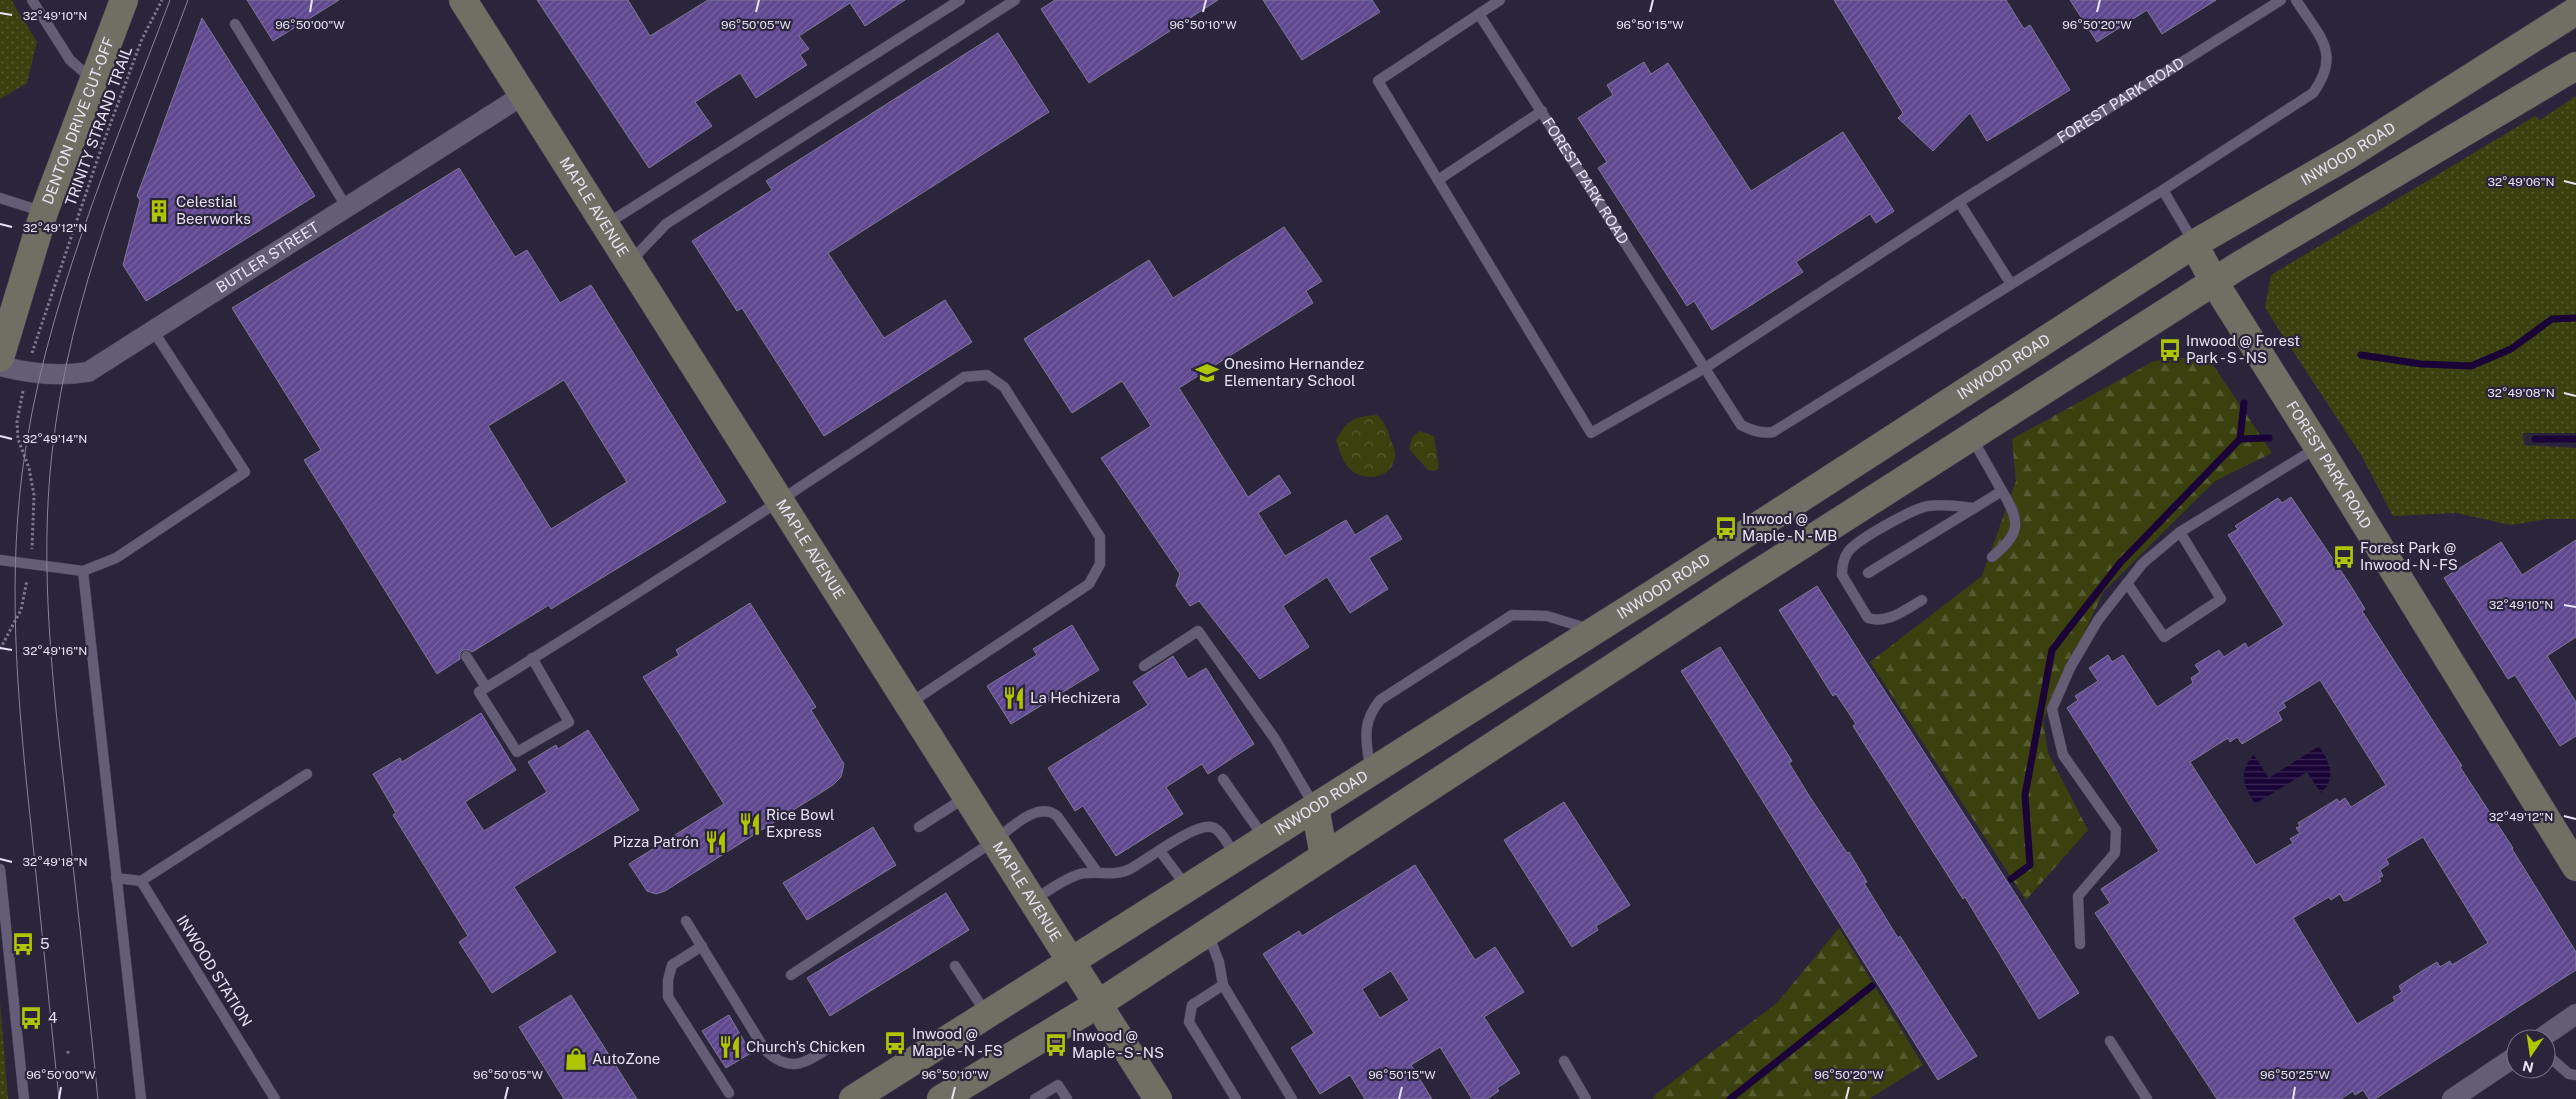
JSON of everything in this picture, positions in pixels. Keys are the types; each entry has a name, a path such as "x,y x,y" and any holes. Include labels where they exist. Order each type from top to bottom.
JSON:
{"main road":[{"name":"DENTON DRIVE CUT-OFF","path":"0,358 44,212 124,0"},
{"name":"MAPLE AVENUE","path":"463,0 907,705 1072,961 1158,1099"},
{"name":"INWOOD ROAD","path":"859,1098 1072,961 1595,631 2194,244 2350,154 2576,11"},
{"path":"941,1099 1098,1004 1673,629 2214,282 2576,66"},
{"name":"FOREST PARK ROAD","path":"2194,244 2214,282 2318,447 2576,867"},
{"path":"1651,595 1673,629"},
{"path":"1315,807 1324,856"}],"street":[{"name":"BUTLER STREET","path":"0,366 49,376 88,372 154,332 523,96"},
{"path":"2554,1029 2576,1014"},
{"path":"2452,1099 2506,1063"}],"lane":[{"path":"32,0 70,60 94,81"},
{"path":"604,225 960,0"},
{"path":"628,263 666,224 1015,0"},
{"path":"1500,0 1378,82 1591,433 1705,368"},
{"name":"FOREST PARK ROAD","path":"1705,368 1959,202 2281,0"},
{"name":"FOREST PARK ROAD","path":"1479,14 1741,425 1751,430 1765,433 1773,432 2163,190 2314,93 2324,78 2328,63 2327,51 2296,0"},
{"path":"235,24 347,208"},
{"path":"1438,180 1542,111"},
{"name":"FOREST PARK ROAD","path":"2163,190 2194,244"},
{"path":"0,198 44,212"},
{"path":"1959,202 2011,284"},
{"path":"0,560 83,571 116,558 245,472 154,332"},
{"path":"532,658 569,722 517,752 480,692 486,687 779,502 964,377 987,375 1004,387 1100,537 1100,564 1089,584 907,705"},
{"path":"1972,438 2015,512 2016,522 2013,536 1992,557"},
{"path":"2080,944 2078,896 2115,853 2116,830 2063,755 2052,709 2070,668 2098,620 2143,563 2180,532 2318,447"},
{"path":"1868,573 2002,491"},
{"path":"1922,600 1887,618 1877,621 1868,618 1842,574 1842,567 1849,550 1887,524 1926,507 1947,504 1974,508"},
{"path":"2127,584 2164,638 2221,599 2180,532"},
{"path":"83,571 141,1099"},
{"path":"1370,773 1365,738 1366,723 1372,710 1380,700 1512,615 1546,616 1595,631"},
{"path":"1144,666 1198,630 1275,739 1315,807"},
{"path":"466,656 486,687"},
{"path":"116,878 141,881 307,774"},
{"path":"1223,779 1265,840"},
{"path":"919,827 966,797"},
{"path":"791,974 994,840 1024,818 1044,810 1051,811 1098,872"},
{"path":"1033,900 1077,875 1098,872 1121,873 1185,835 1211,827 1217,830 1235,858"},
{"path":"1160,851 1188,888"},
{"path":"0,870 24,1099"},
{"name":"INWOOD STATION","path":"141,881 275,1099"},
{"path":"686,921 765,1050 773,1058 794,1065 804,1063 832,1046"},
{"path":"1208,933 1219,962 1223,985 1292,1099"},
{"path":"702,946 672,965 668,980 668,997 729,1093"},
{"path":"955,966 987,1015"},
{"path":"1223,985 1192,1005 1189,1022 1236,1099"},
{"path":"2110,1041 2146,1099"},
{"path":"1564,1061 1586,1099"},
{"path":"2556,1063 2569,1074 2576,1075"},
{"path":"1036,1099 1058,1085 1067,1099"}],"path":[{"name":"TRINITY STRAND TRAIL","path":"34,347 104,140 142,39 162,0"},
{"path":"21,398 17,422 18,439 29,468 34,495 34,528 31,554"},
{"path":"0,649 21,610 27,581"}],"green space":[{"path":"0,0 11,0 37,42 27,83 0,99"},
{"path":"2576,96 2576,433 2523,433 2524,445 2576,448 2576,519 2547,519 2511,525 2456,513 2393,516 2361,455 2265,308 2271,275 2535,116 2540,120"},
{"path":"2207,356 2272,453 2215,481 2104,591 2043,720 2048,753 2088,830 2026,900 1870,662 1982,576 2016,481 2012,439 2154,361"},
{"path":"1377,415 1385,425 1393,446 1395,453 1394,461 1385,473 1378,476 1363,476 1349,468 1341,455 1336,440 1352,420"},
{"path":"1419,431 1434,436 1439,468 1435,471 1428,470 1409,449 1412,438"},
{"path":"1839,928 1923,1065 1869,1099 1653,1099 1656,1094 1777,1003"},
{"path":"0,1002 8,1099 0,1099"}],"shaded area":[{"path":"2319,746 2329,764 2330,770 2329,782 2321,793 2307,772 2255,804 2245,785 2244,779 2245,767 2254,755 2269,778"}],"building":[{"path":"247,0 339,0 273,41"},
{"path":"537,0 628,0 650,36 708,0 905,0 865,26 850,3 799,36 809,49 800,55 807,65 756,98 740,73 695,102 712,126 649,168"},
{"path":"1055,0 1218,0 1089,83 1041,9"},
{"path":"1263,0 1372,0 1380,12 1302,60"},
{"path":"1834,0 2006,0 2024,29 2030,25 2070,90 1987,141 1970,113 1933,151 1898,118 1903,113"},
{"path":"2070,0 2216,0 2162,34 2147,10 2097,42"},
{"path":"202,18 315,196 146,301 123,265 140,200 137,196"},
{"path":"998,33 1049,112 828,253 884,338 945,300 972,342 824,436 742,308 737,311 692,241 772,190 766,181"},
{"path":"1644,62 1651,74 1668,63 1751,191 1843,132 1894,211 1876,223 1870,214 1796,262 1803,272 1712,330 1694,301 1687,306 1598,168 1607,162 1578,118 1613,95 1607,85"},
{"path":"459,168 515,257 527,250 560,303 591,285 726,502 551,609 549,605 472,652 463,650 460,653 460,659 437,674 304,460 321,450 232,308","holes":["564,380 627,482 551,529 488,426"]},
{"path":"1284,227 1322,281 1306,291 1313,303 1179,388 1248,497 1279,475 1291,493 1258,513 1285,556 1346,520 1355,535 1387,515 1402,539 1369,558 1388,589 1350,613 1327,577 1283,606 1309,647 1260,679 1199,601 1190,606 1176,586 1180,574 1101,458 1151,426 1122,381 1072,413 1024,339 1149,260 1173,298"},
{"path":"2291,497 2349,583 2365,609 2362,611 2462,766 2460,767 2513,848 2576,952 2576,970 2375,1099 2369,1099 2363,1090 2355,1095 2353,1091 2341,1099 2217,1099 2095,913 2110,903 2101,889 2159,851 2067,708 2078,700 2075,696 2098,681 2089,668 2108,655 2112,662 2123,655 2157,707 2193,683 2191,678 2200,672 2195,665 2219,650 2224,657 2245,643 2248,648 2284,625 2228,535 2238,529 2235,526 2278,498 2282,503","holes":["2320,680 2386,785 2351,807 2345,798 2339,802 2337,799 2298,823 2300,826 2296,828 2300,833 2290,839 2293,843 2256,865 2190,762 2228,738 2230,742 2237,737 2242,744 2282,720 2278,712 2286,707 2283,703","2423,837 2488,943 2452,965 2450,961 2440,967 2437,962 2422,971 2399,986 2402,992 2393,997 2395,1001 2357,1024 2293,918 2329,897 2331,900 2340,894 2344,901 2348,900 2381,881 2379,878 2383,876 2380,870 2389,864 2386,859"]},
{"path":"2576,540 2576,637 2547,656 2576,702 2576,736 2560,746 2515,675 2508,679 2444,578 2501,542 2522,575"},
{"path":"1817,586 2079,993 2039,1019 1965,897 1963,899 1853,726 1856,724 1836,694 1833,696 1779,610"},
{"path":"750,603 816,707 811,710 844,764 841,777 833,785 665,891 656,894 647,891 629,864 724,804 643,677 679,655 676,650"},
{"path":"1072,625 1099,670 1011,724 987,686 1037,655 1033,649"},
{"path":"1720,647 1792,761 1789,763 1808,794 1847,853 1849,852 1867,882 1864,883 1898,938 1900,936 1977,1056 1938,1080 1681,671"},
{"path":"1173,656 1188,679 1206,668 1254,744 1208,774 1202,764 1166,787 1183,814 1116,856 1083,806 1075,811 1048,768 1148,705 1133,682"},
{"path":"481,713 516,770 465,802 484,831 547,792 528,762 556,745 558,749 588,730 639,810 514,887 556,952 492,993 459,942 468,936 393,815 396,813 373,774 400,758 402,762"},
{"path":"1564,802 1630,905 1596,926 1598,930 1572,947 1504,840"},
{"path":"873,827 896,865 807,920 783,883"},
{"path":"1415,865 1475,960 1495,947 1524,992 1484,1017 1520,1073 1497,1088 1499,1091 1487,1099 1472,1099 1440,1047 1411,1065 1432,1099 1365,1099 1350,1075 1320,1094 1291,1048 1314,1033 1263,954 1299,931 1302,936","holes":["1391,971 1409,1000 1380,1018 1362,989"]},
{"path":"946,893 969,930 830,1016 807,978"},
{"name":"AutoZone","path":"571,995 637,1099 564,1099 519,1027"},
{"name":"Church's Chicken","path":"729,1015 751,1053 726,1068 702,1031"}],"waterway":[{"path":"2361,355 2421,364 2471,366 2511,349 2552,319 2576,318"},
{"path":"2011,879 2030,865 2025,795 2052,650 2120,563 2240,439 2244,403"},
{"path":"2240,439 2269,438"},
{"path":"2535,439 2576,439"},
{"path":"1730,1099 1872,986"}],"tram line":[{"path":"59,1099 23,745 16,654 15,564 22,474 32,413 46,352 63,292 103,174 170,0"},
{"path":"98,1099 52,671 47,584 48,496 60,394 88,279 125,167 188,0"}],"place":[{"name":"Celestial Beerworks","path":"159,211"},
{"name":"Inwood @ Forest Park - S - NS","path":"2170,350"},
{"name":"Onesimo Hernandez Elementary School","path":"1207,373"},
{"name":"Inwood @ Maple - N - MB","path":"1726,528"},
{"name":"Forest Park @ Inwood - N - FS","path":"2344,557"},
{"name":"La Hechizera","path":"1014,698"},
{"name":"Rice Bowl Express","path":"750,824"},
{"name":"Pizza Patrón","path":"716,842"},
{"name":"5","path":"23,944"},
{"name":"4","path":"31,1018"},
{"name":"Inwood @ Maple - N - FS","path":"895,1043"},
{"name":"Inwood @ Maple - S - NS","path":"1056,1045"},
{"name":"Church's Chicken","path":"730,1047"},
{"name":"AutoZone","path":"576,1059"}]}
